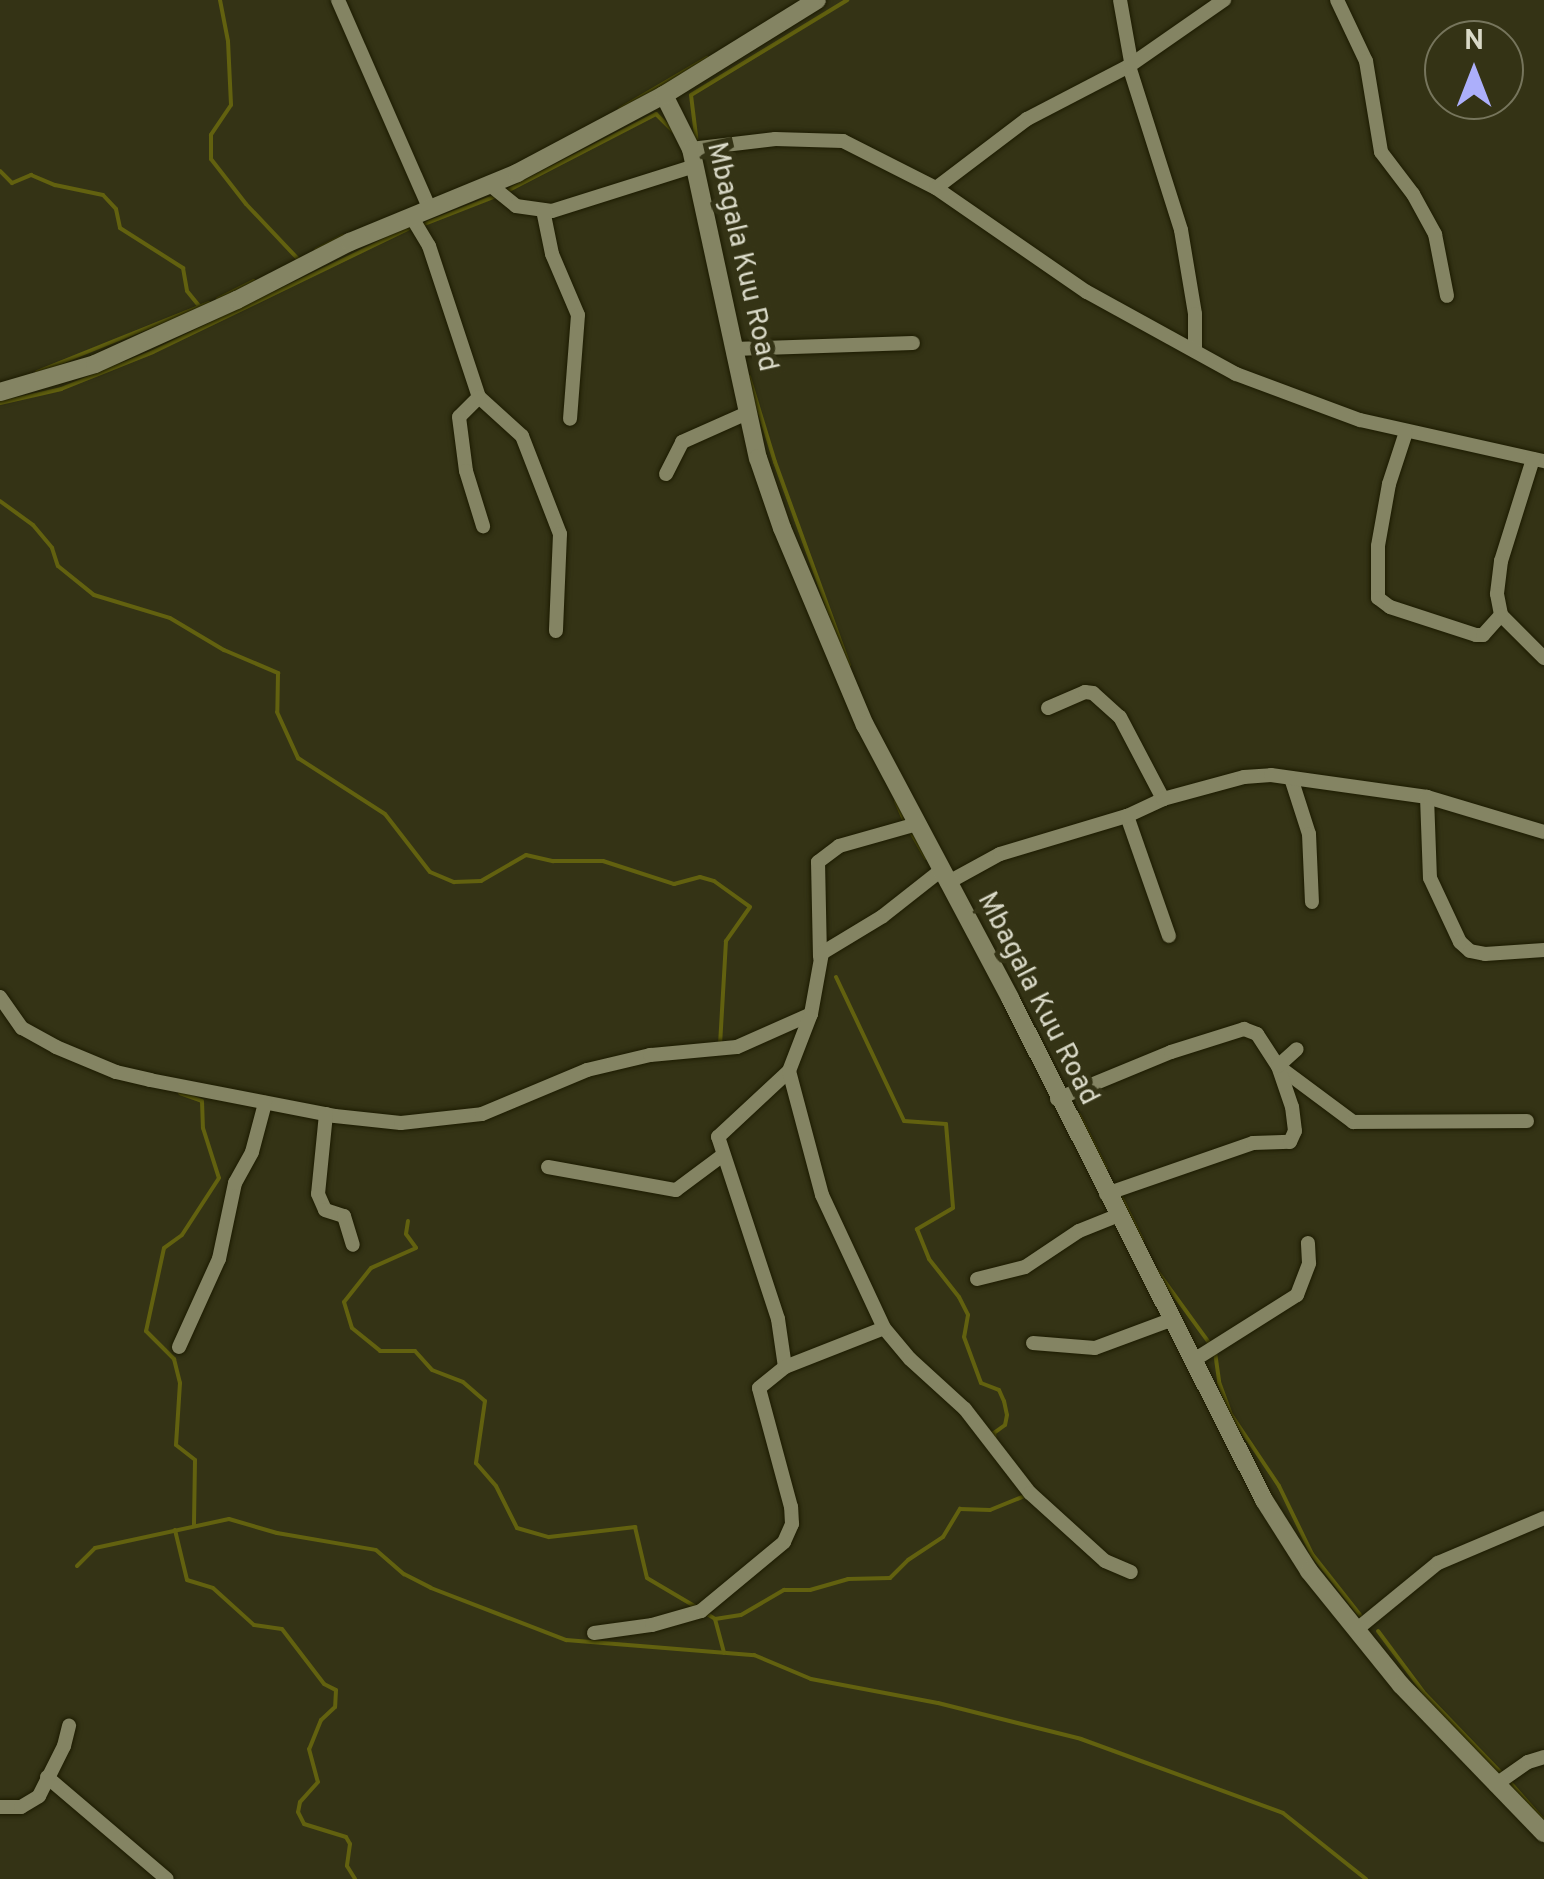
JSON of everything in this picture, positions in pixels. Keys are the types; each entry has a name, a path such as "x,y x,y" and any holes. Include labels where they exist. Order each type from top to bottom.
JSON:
{"street":[{"path":"338,0 430,210"},
{"path":"0,392 95,364 411,216 489,184 664,96 817,0"},
{"path":"1120,0 1130,64 1182,230 1195,314 1195,350"},
{"path":"936,188 1027,119 1130,64 1224,0"},
{"path":"1337,0 1366,61 1381,152 1413,194 1435,234 1446,296"},
{"name":"Mbagala Kuu Road","path":"664,96 693,158 758,458 806,588 865,725 1010,998 1264,1500 1309,1572 1356,1630 1495,1786 1544,1833"},
{"path":"489,184 516,206 562,208 693,158 775,139 830,139 936,188 1102,301 1301,401 1406,432 1539,460 1501,561 1496,594 1501,616 1544,658"},
{"path":"542,210 552,254 578,315 570,419"},
{"path":"411,216 429,246 479,397 522,436 560,534 556,631"},
{"path":"733,349 913,343"},
{"path":"479,397 459,417 466,471 483,526"},
{"path":"666,474 682,442 747,413"},
{"path":"1406,432 1390,484 1378,546 1378,598 1390,607 1476,635 1483,635 1501,616"},
{"path":"1048,708 1085,692 1093,693 1120,718 1163,799"},
{"path":"820,957 944,877 1000,854 1127,816 1163,799 1244,777 1291,778 1427,797 1544,832"},
{"path":"1291,778 1309,834 1312,902"},
{"path":"1427,797 1430,878 1460,942 1470,951 1485,954 1544,950"},
{"path":"1127,816 1169,936"},
{"path":"786,1367 778,1319 718,1142 721,1131 789,1071 811,1014 820,957 818,862 839,846 917,824"},
{"path":"0,997 22,1028 116,1072 326,1114 401,1123 482,1114 586,1070 650,1055 736,1047 811,1014"},
{"path":"1058,1099 1170,1052 1244,1028 1256,1034 1278,1066 1292,1107 1295,1131 1290,1142 1253,1142 1106,1194"},
{"path":"1278,1066 1297,1050"},
{"path":"1278,1066 1353,1122 1527,1121"},
{"path":"789,1071 822,1196 884,1328 910,1360 965,1410 1030,1494 1105,1560 1131,1572"},
{"path":"179,1347 219,1259 235,1183 252,1152 265,1103"},
{"path":"326,1114 318,1194 326,1210 344,1216 353,1245"},
{"path":"548,1167 676,1190 723,1154"},
{"path":"977,1278 1025,1267 1078,1231 1120,1214"},
{"path":"1194,1360 1297,1295 1309,1262 1308,1243"},
{"path":"1033,1343 1094,1348 1174,1319"},
{"path":"594,1633 652,1625 702,1611 784,1542 792,1524 791,1507 758,1392 766,1378 786,1367 884,1328"},
{"path":"1356,1630 1438,1563 1544,1518"},
{"path":"0,1807 31,1804 64,1746 69,1726"},
{"path":"1495,1786 1528,1762 1544,1756"},
{"path":"47,1776 166,1879"}],"waterway":[{"path":"220,0 228,41 231,105 211,135 211,159 246,204 299,260"},
{"path":"697,144 691,95 847,0"},
{"path":"620,109 707,58"},
{"path":"505,192 656,114 674,132"},
{"path":"0,171 12,183 31,175 55,185 103,195 116,209 120,228 183,268 187,291 200,307"},
{"path":"422,225 496,196"},
{"path":"0,403 61,389 153,352 412,227"},
{"path":"316,250 343,236"},
{"path":"218,299 254,281"},
{"path":"37,372 209,303"},
{"path":"749,377 775,462 849,665"},
{"path":"0,501 33,525 52,548 58,566 94,595 170,618 224,650 278,673 277,712 298,758 385,814 430,872 454,882 481,881 526,855 553,861 603,861 674,884 700,877 714,881 750,907 726,941 720,1044"},
{"path":"896,801 906,824"},
{"path":"911,832 926,858"},
{"path":"836,977 904,1121 946,1124 953,1208 917,1229 929,1259 968,1315 964,1337 981,1383 999,1390 1004,1401 1005,1425 994,1433 995,1441"},
{"path":"180,1093 202,1101 203,1128 219,1178 182,1235 164,1248 146,1331 174,1359 180,1383 176,1445 195,1460 194,1526"},
{"path":"1079,1115 1106,1169"},
{"path":"1120,1195 1142,1240"},
{"path":"408,1221 406,1234 416,1248 371,1268 344,1302 352,1328 380,1351 415,1351 432,1370 463,1382 485,1401 476,1463 496,1486 517,1528 549,1537 635,1527 647,1578 696,1607"},
{"path":"1157,1271 1210,1344"},
{"path":"1215,1352 1219,1382 1230,1413 1279,1486 1312,1554 1360,1615"},
{"path":"715,1619 741,1615 784,1590 810,1590 848,1579 890,1578 908,1560 943,1537 960,1509 990,1510 1025,1496"},
{"path":"77,1566 95,1548 229,1519 277,1533 376,1550 404,1574 431,1588 566,1640 754,1655 811,1679 938,1703 1081,1739 1283,1813 1366,1879"},
{"path":"175,1530 187,1580 213,1588 254,1625 282,1629 324,1684 336,1690 335,1707 321,1720 309,1749 318,1782 300,1802 298,1812 304,1824 346,1837 350,1844 347,1866 355,1879"},
{"path":"704,1612 715,1619 724,1653"},
{"path":"1378,1631 1425,1694 1501,1773"},
{"path":"1508,1780 1544,1821"}]}
